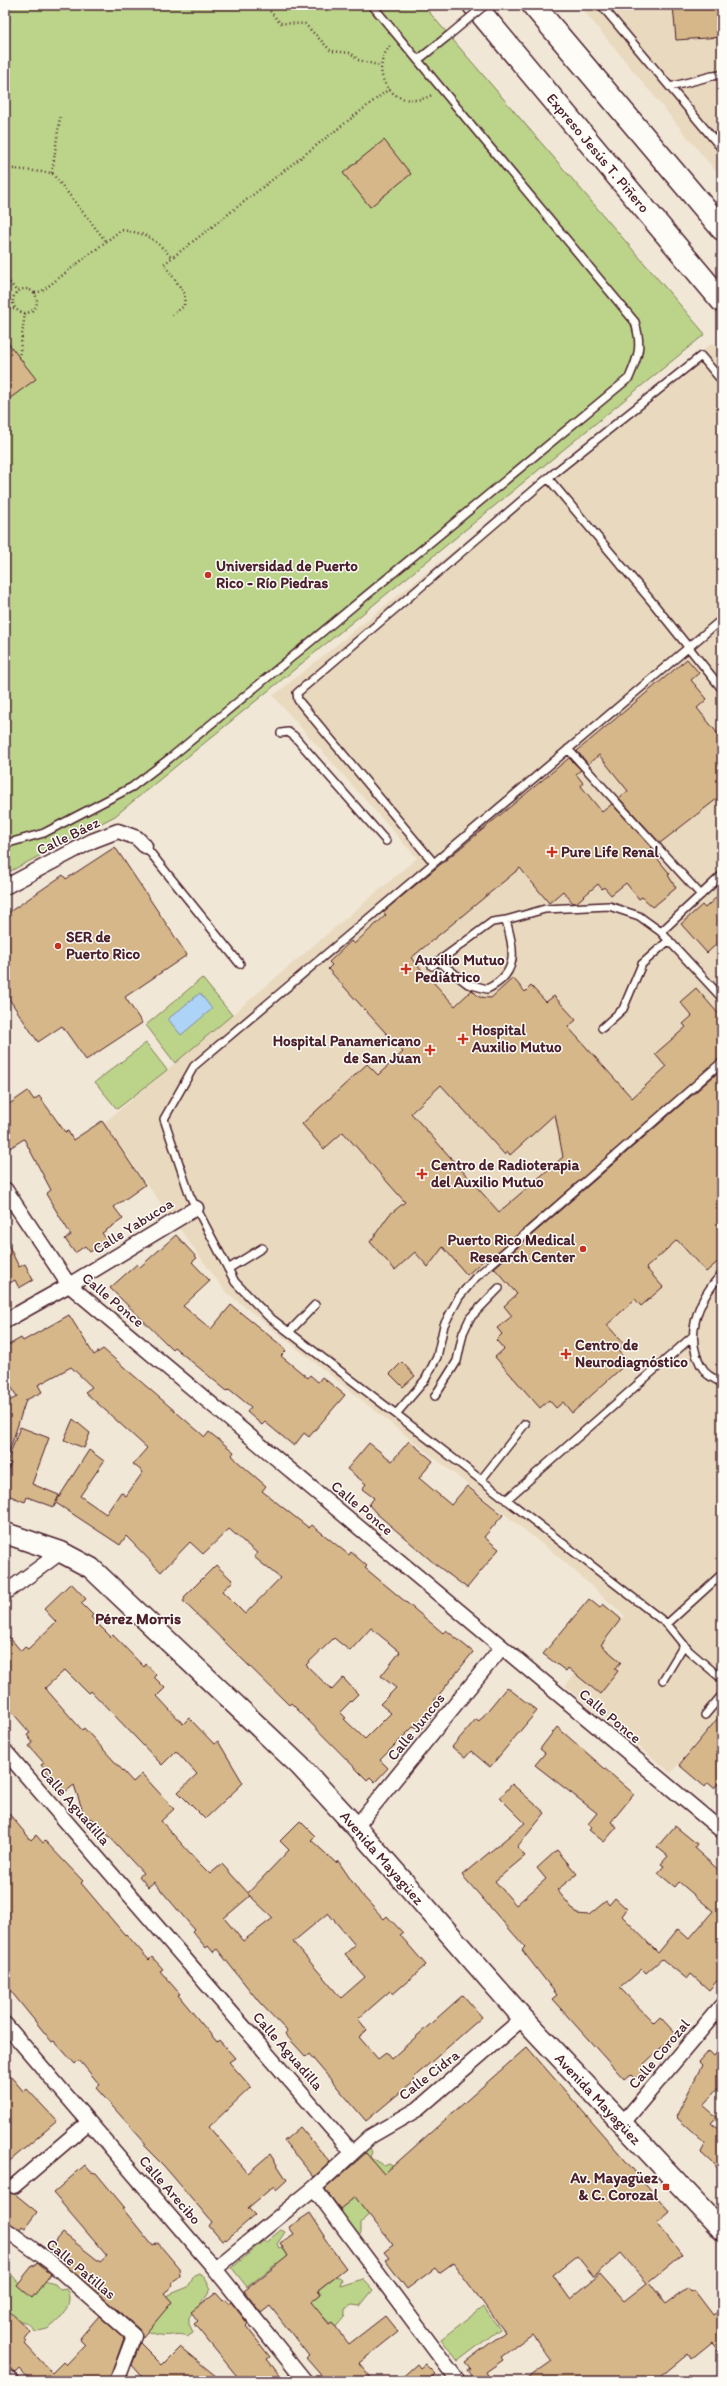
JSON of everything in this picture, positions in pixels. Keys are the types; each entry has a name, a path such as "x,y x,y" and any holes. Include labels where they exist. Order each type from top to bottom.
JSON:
{"highway":[{"name":"Expreso Jesús T. Piñero","path":"474,5 722,301"},
{"path":"533,5 722,229"}],"street":[{"name":"Calle Báez","path":"5,887 92,841 118,831 137,838 145,846"},
{"name":"Calle Ponce","path":"5,1189 69,1286 722,1831"},
{"name":"Calle Yabucoa","path":"5,1321 69,1286 196,1208"},
{"name":"Avenida Mayagüez","path":"5,1533 61,1552 91,1568 110,1584 300,1766 356,1827 523,2018 722,2230"},
{"path":"5,1593 61,1552"},
{"name":"Calle Juncos","path":"356,1827 502,1648"},
{"name":"Calle Aguadilla","path":"5,1751 352,2152"},
{"name":"Calle Corozal","path":"622,2124 722,2005"},
{"name":"Calle Cidra","path":"352,2152 380,2130 424,2104 523,2018"},
{"name":"Calle Arecibo","path":"5,2024 215,2269 305,2381"},
{"path":"14,2186 89,2122"},
{"path":"215,2269 314,2188 352,2152"},
{"path":"314,2188 458,2381"},
{"name":"Calle Patillas","path":"5,2229 49,2261 134,2336 121,2380"},
{"path":"5,2375 12,2381"}],"lane":[{"path":"5,844 44,833 132,787 170,758 629,378 639,356 640,338 635,322 372,5"},
{"path":"418,60 485,5"},
{"path":"601,5 722,149"},
{"path":"670,87 712,76 722,75"},
{"path":"434,862 298,700 298,693 548,478 701,356 722,381"},
{"path":"548,478 689,646 722,689"},
{"path":"722,620 689,646 194,1066 164,1119 190,1196 235,1282 268,1316 667,1624 684,1645 722,1679"},
{"path":"281,733 288,732 294,736 386,841"},
{"path":"568,749 701,895"},
{"path":"145,846 240,964"},
{"path":"661,932 722,875"},
{"path":"432,966 492,922 506,920 545,909 609,906 640,916 661,932 722,998"},
{"path":"438,961 468,984 487,989 500,983 508,973 514,950 506,920"},
{"path":"602,1028 624,1009 642,964 669,940"},
{"path":"396,1414 425,1380 437,1357 444,1326 460,1297 475,1278 722,1062"},
{"path":"228,1268 262,1248"},
{"path":"722,1274 702,1301 695,1318 693,1336 693,1347 707,1373 722,1383"},
{"path":"435,1396 457,1362 463,1333 470,1318 499,1288"},
{"path":"289,1332 315,1305"},
{"path":"506,1500 693,1336"},
{"path":"481,1480 525,1424"},
{"path":"667,1624 722,1574"},
{"path":"663,1680 684,1645"},
{"path":"705,1715 722,1695"}],"path":[{"path":"265,5 280,23 306,24 331,52 351,53 358,60 381,66"},
{"path":"398,36 385,52 381,66 384,81 389,89 405,101 429,97 442,90"},
{"path":"172,315 184,306 185,294 164,264 389,89"},
{"path":"60,118 52,172 105,240"},
{"path":"5,168 52,172"},
{"path":"16,309 13,300 17,292 26,289 35,293 42,291 105,240 121,230 142,232 157,241 172,258"},
{"path":"5,276 17,292"},
{"path":"5,308 16,309 24,313 29,313 36,307 38,302 35,293"},
{"path":"19,358 24,313"}],"shaded area":[{"path":"579,5 722,5 722,179"},
{"name":"Hospital Auxilio Mutuo","path":"712,343 722,355 722,1712 671,1773 565,1686 625,1616 561,1559 225,1291 103,1124 417,858 273,696"}],"green space":[{"name":"Universidad de Puerto Rico - Río Piedras","path":"5,5 423,5 705,334 115,816 5,874"},
{"path":"202,978 232,1015 175,1063 146,1025"},
{"path":"146,1043 167,1070 117,1109 95,1082"},
{"path":"369,2146 372,2152 370,2157 384,2166 389,2164 401,2171 404,2189 365,2218 361,2223 361,2233 357,2239 315,2194 340,2171 353,2164 354,2159"},
{"path":"281,2230 285,2232 277,2244 279,2248 282,2247 292,2261 284,2268 276,2264 247,2287 232,2268 263,2241 266,2242"},
{"path":"5,2270 9,2271 16,2280 31,2292 40,2280 55,2284 60,2290 66,2289 69,2294 69,2300 65,2312 52,2326 39,2331 34,2331 32,2327 18,2320 5,2319"},
{"path":"199,2274 205,2277 211,2289 189,2317 189,2324 193,2332 187,2336 180,2334 160,2335 140,2329 123,2319 92,2292 92,2287 170,2300 166,2296 188,2287 194,2276"},
{"path":"336,2276 342,2280 340,2286 363,2279 373,2290 360,2306 352,2305 345,2309 345,2316 335,2328 309,2303 321,2294 318,2290"},
{"path":"483,2307 500,2329 458,2361 441,2339"}],"water":[{"path":"200,993 212,1009 181,1035 168,1019"}],"building":[{"path":"673,5 722,5 722,37 676,40"},
{"path":"384,140 411,174 370,207 343,173"},
{"path":"5,339 36,379 5,402"},
{"path":"687,659 699,673 691,680 707,699 697,708 722,739 722,795 660,843 619,798 628,791 599,755 588,764 577,751"},
{"path":"569,758 581,770 576,774 583,783 581,786 602,812 612,804 653,849 651,851 670,874 668,875 676,888 653,907 642,897 639,899 626,883 611,895 604,887 602,889 598,884 576,903 573,903 563,891 549,903 520,868 411,958 455,1006 472,990 479,997 491,998 513,978 525,992 531,986 546,1002 554,996 576,1020 568,1027 632,1098 666,1067 655,1054 686,1027 683,1024 692,1016 680,1002 696,988 722,1018 722,1057 487,1261 485,1259 467,1275 443,1247 428,1267 415,1252 395,1270 370,1242 389,1215 405,1202 343,1132 324,1149 302,1124 367,1064 378,1075 403,1052 328,969 332,965 329,962 351,941 354,944 386,915 383,912","holes":["441,1085 505,1155 508,1152 510,1155 555,1114 563,1157 499,1212 411,1113"]},
{"path":"115,847 187,955 125,997 142,1023 86,1060 62,1026 38,1042 5,993 5,915 63,875 66,879"},
{"path":"722,892 722,939 707,953 681,924 702,905 705,908"},
{"path":"722,1069 722,1199 715,1206 722,1214 722,1258 706,1272 677,1240 646,1268 663,1287 641,1306 635,1299 607,1325 625,1345 618,1351 628,1362 572,1413 563,1402 556,1408 549,1400 540,1408 495,1357 504,1349 496,1340 502,1334 497,1328 512,1316 504,1306 517,1294 494,1268"},
{"path":"28,1091 34,1100 39,1096 65,1132 68,1131 73,1140 102,1121 145,1185 114,1207 123,1219 102,1233 107,1240 90,1252 85,1246 75,1253 65,1239 71,1235 46,1194 51,1190 24,1139 5,1151 5,1107"},
{"path":"176,1235 197,1258 192,1262 210,1281 183,1306 211,1329 231,1305 282,1346 286,1351 281,1356 308,1378 310,1375 318,1382 322,1377 345,1395 309,1437 304,1433 294,1446 265,1422 262,1425 247,1412 251,1407 229,1389 227,1391 174,1347 172,1349 110,1288 137,1264 140,1267"},
{"path":"5,1238 19,1267 25,1264 33,1280 19,1288 15,1280 5,1286"},
{"path":"69,1315 94,1355 103,1349 205,1437 209,1432 234,1452 232,1455 237,1461 266,1486 262,1491 309,1528 312,1525 349,1555 351,1552 367,1566 365,1568 443,1633 446,1630 473,1652 434,1701 440,1706 420,1731 414,1726 380,1760 388,1768 375,1782 370,1777 367,1780 291,1703 289,1705 183,1601 185,1599 184,1597 216,1565 233,1581 222,1591 245,1614 280,1578 254,1557 257,1553 229,1529 203,1554 190,1542 161,1572 126,1536 120,1545 56,1503 54,1507 27,1497 25,1502 5,1494 5,1478 11,1463 7,1462 20,1427 49,1438 32,1484 59,1495 56,1502 89,1450 104,1461 80,1496 106,1514 121,1492 126,1496 143,1472 133,1464 147,1448 85,1392 92,1387 71,1367 38,1385 42,1392 26,1400 8,1455 5,1455 5,1403 17,1397 5,1375 5,1347 21,1338 23,1341","holes":["371,1628 400,1652 381,1676 396,1688 380,1704 391,1713 365,1739 344,1719 346,1718 340,1712 358,1694 343,1678 332,1690 306,1665 334,1638 350,1651"]},
{"path":"402,1362 415,1376 403,1387 390,1374"},
{"path":"73,1419 90,1433 84,1448 64,1440"},
{"path":"409,1441 433,1461 419,1478 451,1505 467,1486 503,1515 484,1537 499,1549 467,1588 435,1564 376,1513 369,1505 374,1498 362,1489 366,1484 347,1469 369,1443 392,1461"},
{"path":"71,1583 86,1599 81,1603 93,1615 91,1617 111,1637 113,1635 144,1667 146,1664 156,1675 154,1677 165,1688 157,1696 183,1724 189,1718 214,1744 218,1741 243,1783 205,1819 178,1792 197,1774 176,1751 162,1765 91,1691 88,1693 65,1670 45,1688 82,1730 84,1728 133,1782 142,1774 174,1809 161,1821 210,1874 222,1864 248,1893 289,1850 280,1841 300,1821 315,1836 311,1840 336,1863 338,1861 360,1893 384,1919 387,1916 403,1933 400,1935 426,1965 393,1994 390,1991 358,2019 367,2030 359,2037 378,2059 386,2053 391,2059 463,1995 482,2017 413,2078 415,2080 366,2121 309,2054 306,2057 285,2034 287,2031 260,2003 217,1949 213,1952 208,1946 206,1948 192,1931 194,1929 154,1882 148,1887 139,1876 143,1873 95,1821 84,1815 74,1785 65,1792 41,1765 44,1763 29,1746 33,1743 27,1735 30,1733 5,1704 5,1632 21,1651 25,1647 28,1649 56,1622 44,1609","holes":["248,1894 273,1918 243,1941 224,1918 250,1896","328,1913 355,1945 345,1954 365,1977 341,1998 293,1942"]},
{"path":"589,1599 600,1608 603,1604 621,1619 601,1645 621,1662 615,1669 618,1671 600,1694 568,1668 566,1671 543,1654"},
{"path":"507,1687 537,1711 490,1767 471,1751 465,1758 452,1747 476,1719 479,1721"},
{"path":"722,1713 722,1779 714,1788 708,1783 705,1787 679,1765"},
{"path":"557,1727 634,1794 611,1822 617,1827 604,1842 589,1830 592,1827 588,1824 597,1813 535,1765 545,1753 540,1749"},
{"path":"512,1784 545,1813 517,1847 525,1856 495,1881 516,1905 546,1879 537,1868 557,1850 577,1874 557,1890 577,1914 589,1915 606,1901 609,1905 615,1898 627,1909 622,1916 658,1953 678,1929 689,1939 713,1911 679,1882 675,1887 658,1873 664,1866 661,1864 668,1856 657,1847 675,1826 697,1844 694,1848 722,1873 722,1975 709,1990 691,1974 687,1979 662,1959 646,1973 642,1969 620,1988 654,2023 660,2017 678,2036 666,2046 665,2044 643,2065 646,2069 635,2079 630,2074 624,2079 552,1999 557,1995 522,1950 525,1947 462,1875 525,1823 500,1798"},
{"path":"5,1809 31,1840 36,1835 43,1843 45,1841 83,1881 81,1883 125,1935 126,1934 149,1960 152,1957 163,1969 160,1971 180,1994 178,1995 217,2042 219,2040 235,2058 229,2062 251,2087 209,2127 248,2173 270,2154 287,2180 276,2190 274,2186 248,2208 255,2215 226,2240 225,2239 222,2241 209,2226 212,2222 164,2166 144,2146 146,2144 96,2088 100,2085 79,2060 75,2064 54,2041 52,2042 5,1984"},
{"path":"722,2046 722,2084 703,2105 717,2117 711,2123 722,2133 722,2172 701,2153 705,2143 676,2117 702,2065 699,2062 709,2051 714,2056"},
{"path":"527,2047 670,2212 657,2223 682,2255 649,2282 666,2304 688,2288 691,2292 694,2290 713,2315 722,2308 722,2354 712,2342 691,2359 688,2354 655,2381 524,2381 552,2361 532,2334 501,2357 503,2360 486,2372 491,2381 475,2381 467,2370 470,2368 465,2362 505,2332 453,2263 439,2273 435,2268 407,2289 385,2260 389,2258 384,2252 393,2245 355,2197 340,2209 325,2189 366,2153 384,2174","holes":["621,2253 647,2283 624,2301 600,2274 570,2299 553,2275 577,2256 594,2277"]},
{"path":"5,2070 24,2092 27,2089 57,2121 5,2165"},
{"path":"300,2127 330,2162 314,2177 284,2141"},
{"path":"85,2165 91,2172 96,2173 125,2208 123,2209 153,2246 158,2243 179,2268 180,2276 171,2283 173,2286 164,2293 172,2302 142,2338 140,2330 48,2250 63,2233 100,2262 107,2256 53,2193"},
{"path":"5,2186 8,2192 15,2194 37,2212 25,2228 22,2226 20,2229 5,2221"},
{"path":"310,2213 325,2236 323,2237 346,2268 318,2290 321,2294 311,2302 329,2324 332,2322 349,2344 385,2316 398,2332 359,2363 374,2381 326,2381 306,2358 309,2356 270,2306 261,2313 244,2291 288,2256 280,2243 294,2234 289,2227"},
{"path":"37,2263 51,2274 32,2298 17,2285 33,2265 34,2267"},
{"path":"216,2293 228,2304 231,2302 248,2324 246,2326 270,2357 267,2359 284,2381 241,2381 194,2324 198,2321 191,2312"},
{"path":"5,2307 30,2331 24,2339 27,2341 25,2344 52,2373 63,2362 66,2365 85,2345 79,2339 99,2316 124,2338 109,2381 31,2381 20,2369 16,2373 5,2361"},
{"path":"140,2343 162,2365 180,2347 222,2381 146,2381 132,2365"},
{"path":"417,2364 420,2368 425,2364 435,2374 430,2379 432,2381 398,2381"}],"place":[{"name":"Universidad de Puerto Rico - Río Piedras","path":"208,575"},
{"name":"Pure Life Renal","path":"552,852"},
{"name":"SER de Puerto Rico","path":"58,946"},
{"name":"Auxilio Mutuo Pediátrico","path":"406,969"},
{"name":"Hospital Auxilio Mutuo","path":"463,1039"},
{"name":"Hospital Panamericano de San Juan","path":"430,1050"},
{"name":"Centro de Radioterapia del Auxilio Mutuo","path":"422,1174"},
{"name":"Puerto Rico Medical Research Center","path":"583,1249"},
{"name":"Centro de Neurodiagnóstico","path":"566,1354"},
{"name":"Av. Mayagüez & C. Corozal","path":"666,2187"}],"district":[{"name":"Pérez Morris","path":"138,1618"}]}
